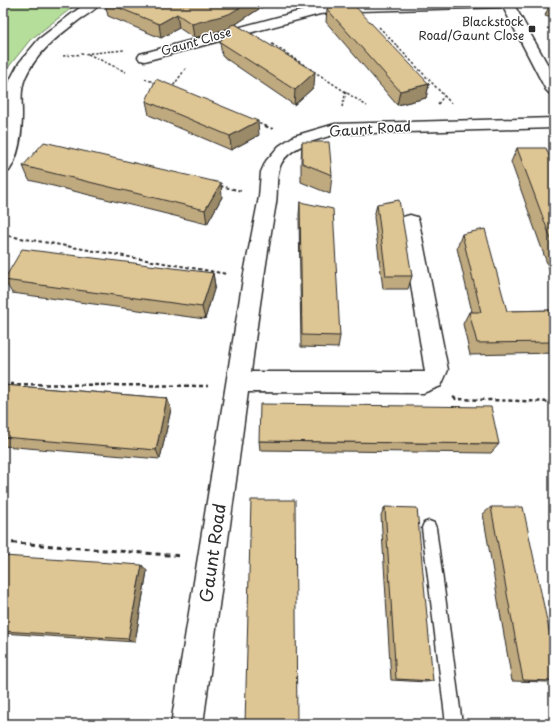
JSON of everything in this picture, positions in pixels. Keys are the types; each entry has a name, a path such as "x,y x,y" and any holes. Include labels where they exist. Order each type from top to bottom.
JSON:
{"street":[{"path":"3,168 12,139 14,113 12,97 20,74 40,46 94,3"},
{"path":"507,3 554,90"},
{"name":"Gaunt Close","path":"145,57 246,28 319,10 359,7 507,3"},
{"name":"Gaunt Road","path":"187,724 213,558 253,279 268,197 270,172 274,161 285,150 300,140 335,128 554,123"},
{"path":"238,382 423,382 433,379 437,370 410,222"}],"lane":[{"path":"429,528 454,724"}],"path":[{"path":"359,7 472,125"},
{"path":"246,28 398,126"},
{"path":"58,60 64,56 125,50"},
{"path":"88,54 130,74"},
{"path":"144,79 158,84"},
{"path":"164,86 171,89"},
{"path":"250,120 300,140"},
{"path":"214,184 268,197"},
{"path":"3,236 253,279"},
{"path":"433,379 456,399 554,402"},
{"path":"3,384 200,388 238,382"},
{"path":"3,542 213,558"}],"green space":[{"path":"3,3 78,3 30,40 3,74"}],"building":[{"path":"107,3 247,3 229,14 192,24 177,14 159,24"},
{"path":"333,3 352,3 429,84 400,91 327,9"},
{"path":"235,24 315,72 295,90 220,42 231,25"},
{"path":"156,79 258,121 230,136 146,101"},
{"path":"44,142 221,183 205,210 23,166"},
{"path":"302,142 329,142 332,175 302,163"},
{"path":"517,148 546,148 554,168 554,247"},
{"path":"399,200 412,276 386,276 377,204"},
{"path":"300,202 333,209 340,336 302,335"},
{"path":"485,229 507,311 554,310 554,342 477,343 469,312 481,312 462,234"},
{"path":"22,249 213,273 202,307 4,280"},
{"path":"3,385 167,398 156,450 3,437"},
{"path":"260,404 491,407 499,444 259,441"},
{"path":"251,500 295,500 297,724 245,724"},
{"path":"385,507 417,508 433,681 396,679"},
{"path":"491,507 523,507 554,654 554,681 523,680"},
{"path":"3,556 142,565 128,639 3,631"}],"place":[{"name":"Blackstock Road/Gaunt Close","path":"532,29"}]}
